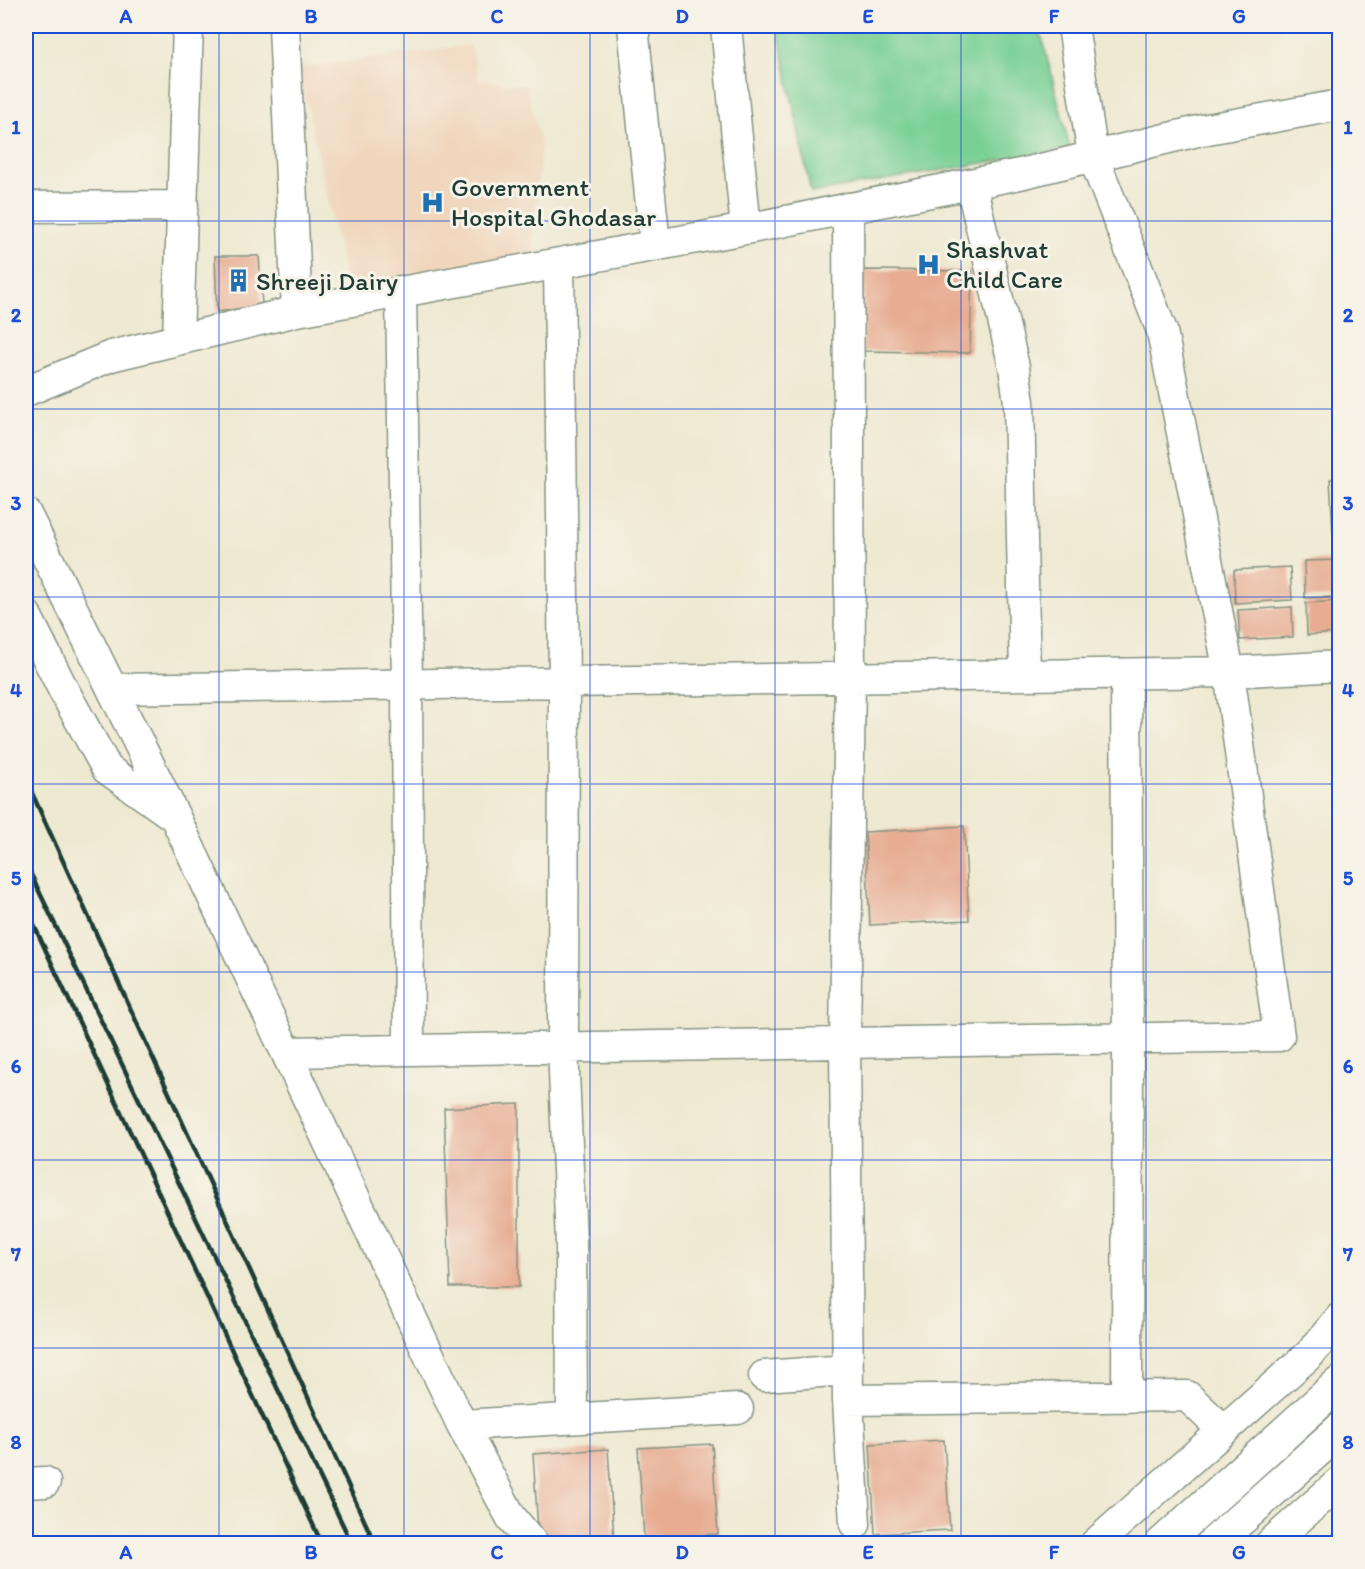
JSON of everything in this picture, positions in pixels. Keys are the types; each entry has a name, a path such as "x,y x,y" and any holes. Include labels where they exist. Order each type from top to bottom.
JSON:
{"main road":[{"path":"1162,1544 1340,1383"},
{"path":"1213,1544 1340,1430"}],"street":[{"path":"178,339 188,26"},
{"path":"284,26 297,310"},
{"path":"633,26 655,245"},
{"path":"726,26 746,229"},
{"path":"286,1052 1279,1036 1229,672 1162,331 1093,156 1073,26"},
{"path":"26,391 111,356 297,310 746,229 1020,174 1202,130 1340,105"},
{"path":"971,184 1014,366 1019,402 1025,675"},
{"path":"26,207 183,206"},
{"path":"848,208 850,678 845,1043 848,1400 855,1524"},
{"path":"559,263 564,682 563,1047 571,1244 572,1418"},
{"path":"401,291 407,685 409,1050"},
{"path":"26,514 175,817 462,1425 511,1517 534,1544"},
{"path":"26,615 107,769 175,817"},
{"path":"112,689 1126,674 1229,672 1340,666"},
{"path":"1126,674 1127,1397"},
{"path":"1095,1544 1310,1354 1340,1318"},
{"path":"764,1376 848,1370"},
{"path":"848,1400 1187,1396 1223,1430"},
{"path":"462,1425 738,1409"},
{"path":"1270,1544 1340,1482"}],"shaded area":[{"name":"Government Hospital Ghodasar","path":"471,45 479,80 526,86 541,144 532,261 348,292 299,68"}],"green space":[{"path":"777,26 1039,26 1070,148 811,193"}],"building":[{"name":"Shreeji Dairy","path":"215,256 259,256 262,305 217,312"},
{"path":"864,270 972,271 970,353 863,351"},
{"path":"1330,479 1340,479 1340,533 1333,534"},
{"path":"1340,560 1340,597 1305,598 1304,561"},
{"path":"1290,567 1292,600 1235,603 1234,570"},
{"path":"1340,601 1340,633 1307,635 1306,603"},
{"path":"1292,607 1293,637 1240,640 1238,610"},
{"path":"964,826 969,920 870,925 865,832"},
{"path":"519,1104 519,1287 450,1287 444,1108"},
{"path":"944,1440 950,1530 875,1534 870,1444"},
{"path":"712,1444 718,1534 644,1538 638,1448"},
{"path":"608,1449 614,1539 539,1544 533,1454"}],"railway":[{"path":"26,780 375,1544"},
{"path":"26,864 352,1544"},
{"path":"26,908 322,1544"}],"place":[{"name":"Government Hospital Ghodasar","path":"433,202"},
{"name":"Shashvat Child Care","path":"928,264"},
{"name":"Shreeji Dairy","path":"238,281"}]}
